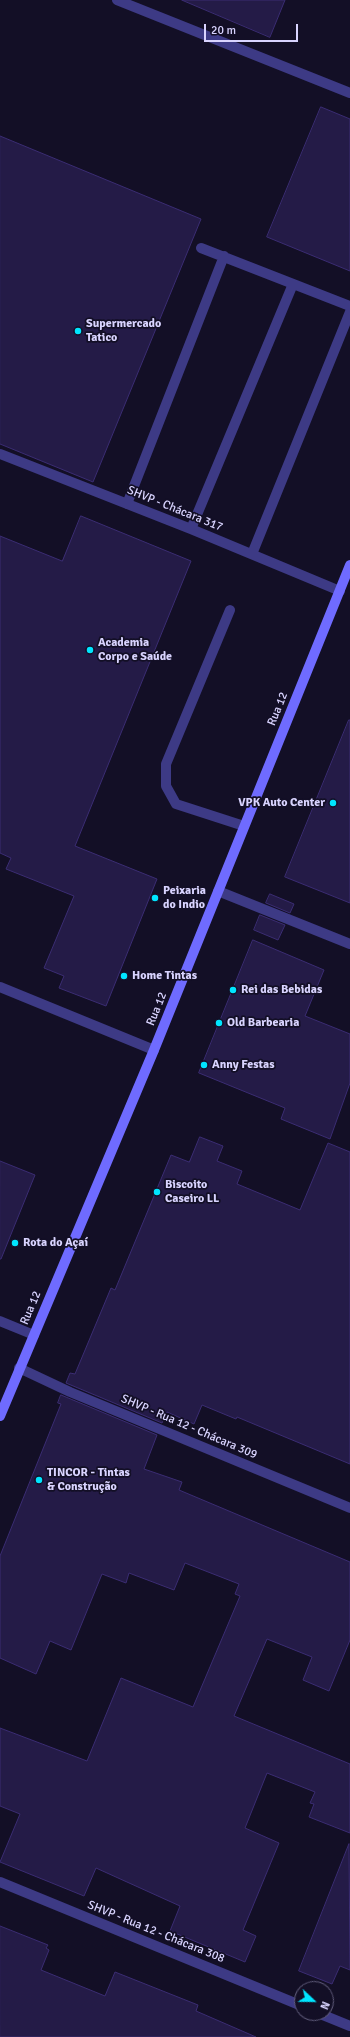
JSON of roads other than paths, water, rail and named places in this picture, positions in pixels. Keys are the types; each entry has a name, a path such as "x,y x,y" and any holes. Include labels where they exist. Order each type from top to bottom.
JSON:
{"street":[{"path":"117,0 350,93"},
{"path":"202,248 350,306"},
{"path":"127,504 224,256"},
{"path":"191,529 293,284"},
{"path":"252,554 350,312"},
{"name":"SHVP - Chácara 317","path":"0,454 191,529 340,591"},
{"name":"Rua 12","path":"0,1416 154,1050 350,565"},
{"path":"230,610 166,764 166,786 176,804 244,826"},
{"path":"218,891 350,944"},
{"path":"0,987 154,1050"},
{"path":"0,1321 34,1335"},
{"name":"SHVP - Rua 12 - Chácara 309","path":"19,1368 70,1392 350,1508"},
{"name":"SHVP - Rua 12 - Chácara 308","path":"0,1882 294,2003"},
{"path":"334,2020 350,2026"}],"place":[{"name":"Supermercado Tatico","path":"78,331"},
{"name":"Academia Corpo e Saúde","path":"90,650"},
{"name":"VPK Auto Center","path":"333,803"},
{"name":"Peixaria do Indio","path":"155,898"},
{"name":"Home Tintas","path":"124,976"},
{"name":"Rei das Bebidas","path":"233,990"},
{"name":"Old Barbearia","path":"219,1023"},
{"name":"Anny Festas","path":"204,1065"},
{"name":"Biscoito Caseiro LL","path":"157,1192"},
{"name":"Rota do Açaí","path":"15,1243"},
{"name":"TINCOR - Tintas & Construção","path":"39,1480"}]}
